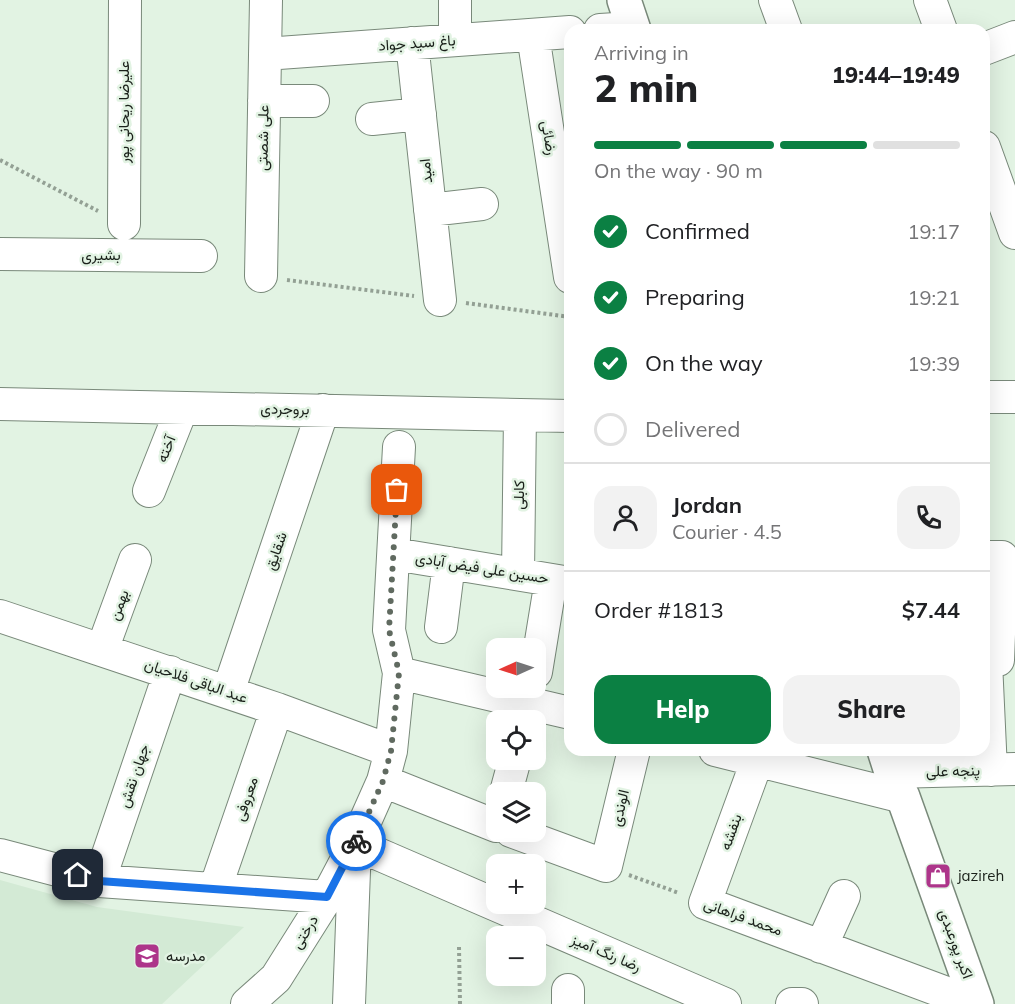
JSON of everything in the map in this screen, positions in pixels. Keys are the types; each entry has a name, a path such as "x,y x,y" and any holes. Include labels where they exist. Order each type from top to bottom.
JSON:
{"main road":[{"name":"اکبر پورعبدی","path":"893,773 976,1004"}],"street":[{"name":"علیرضا ریحانی پور","path":"124,224 125,0"},
{"name":"علی شصتی","path":"261,276 266,0"},
{"path":"455,0 455,40"},
{"path":"775,0 784,24"},
{"path":"930,0 939,24"},
{"name":"باغ سید جواد","path":"265,54 564,32"},
{"name":"رضائی","path":"533,35 564,238"},
{"path":"990,47 1015,37"},
{"name":"امید","path":"412,43 440,300"},
{"path":"264,101 313,100"},
{"path":"372,119 420,114"},
{"path":"990,164 1015,233"},
{"path":"430,210 482,204"},
{"name":"بشیری","path":"0,255 201,256"},
{"path":"990,397 1015,397"},
{"name":"بروجردی","path":"0,404 564,416"},
{"name":"آخته","path":"149,491 182,408"},
{"name":"شقایق","path":"228,692 323,410"},
{"name":"کابلی","path":"518,574 520,415"},
{"name":"درختی","path":"247,1004 276,978 327,897 355,844 383,781 391,751 399,673 389,630 399,447"},
{"name":"حسین علی فیض آبادی","path":"394,554 560,581"},
{"path":"990,557 1002,557 998,660 990,661"},
{"name":"بهمن","path":"102,650 135,560"},
{"path":"441,627 449,563"},
{"path":"545,638 560,581"},
{"name":"عبد الباقی فلاحیان","path":"0,616 228,692 391,751"},
{"name":"جهان نقش","path":"99,881 170,672"},
{"path":"399,673 564,712"},
{"path":"990,687 1003,770"},
{"name":"معروفی","path":"215,889 277,709"},
{"name":"الوندی","path":"606,867 633,756"},
{"name":"بنفشه","path":"705,903 758,756"},
{"name":"پنجه علی","path":"766,756 893,773 1003,770"},
{"path":"383,781 486,822"},
{"path":"540,842 606,867"},
{"path":"349,1004 355,844"},
{"name":"رضا رنگ آمیز","path":"355,844 725,1004"},
{"path":"0,855 99,881 327,897"},
{"path":"821,947 844,896"},
{"name":"محمد فراهانی","path":"705,903 976,1004"}],"path":[{"name":"محمد فراهانی","path":"606,867 705,903"},
{"path":"459,947 460,1004"}],"shaded area":[{"path":"0,880 97,907 244,927 162,1004 0,1004"}],"way so far":[{"path":"356,841 383,781 391,751 399,673 389,630 397,490"}],"place":[{"name":"jazireh","path":"938,876"},
{"name":"مدرسه","path":"147,956"}],"route":[{"path":"78,875 99,881 327,897 356,841"}]}
